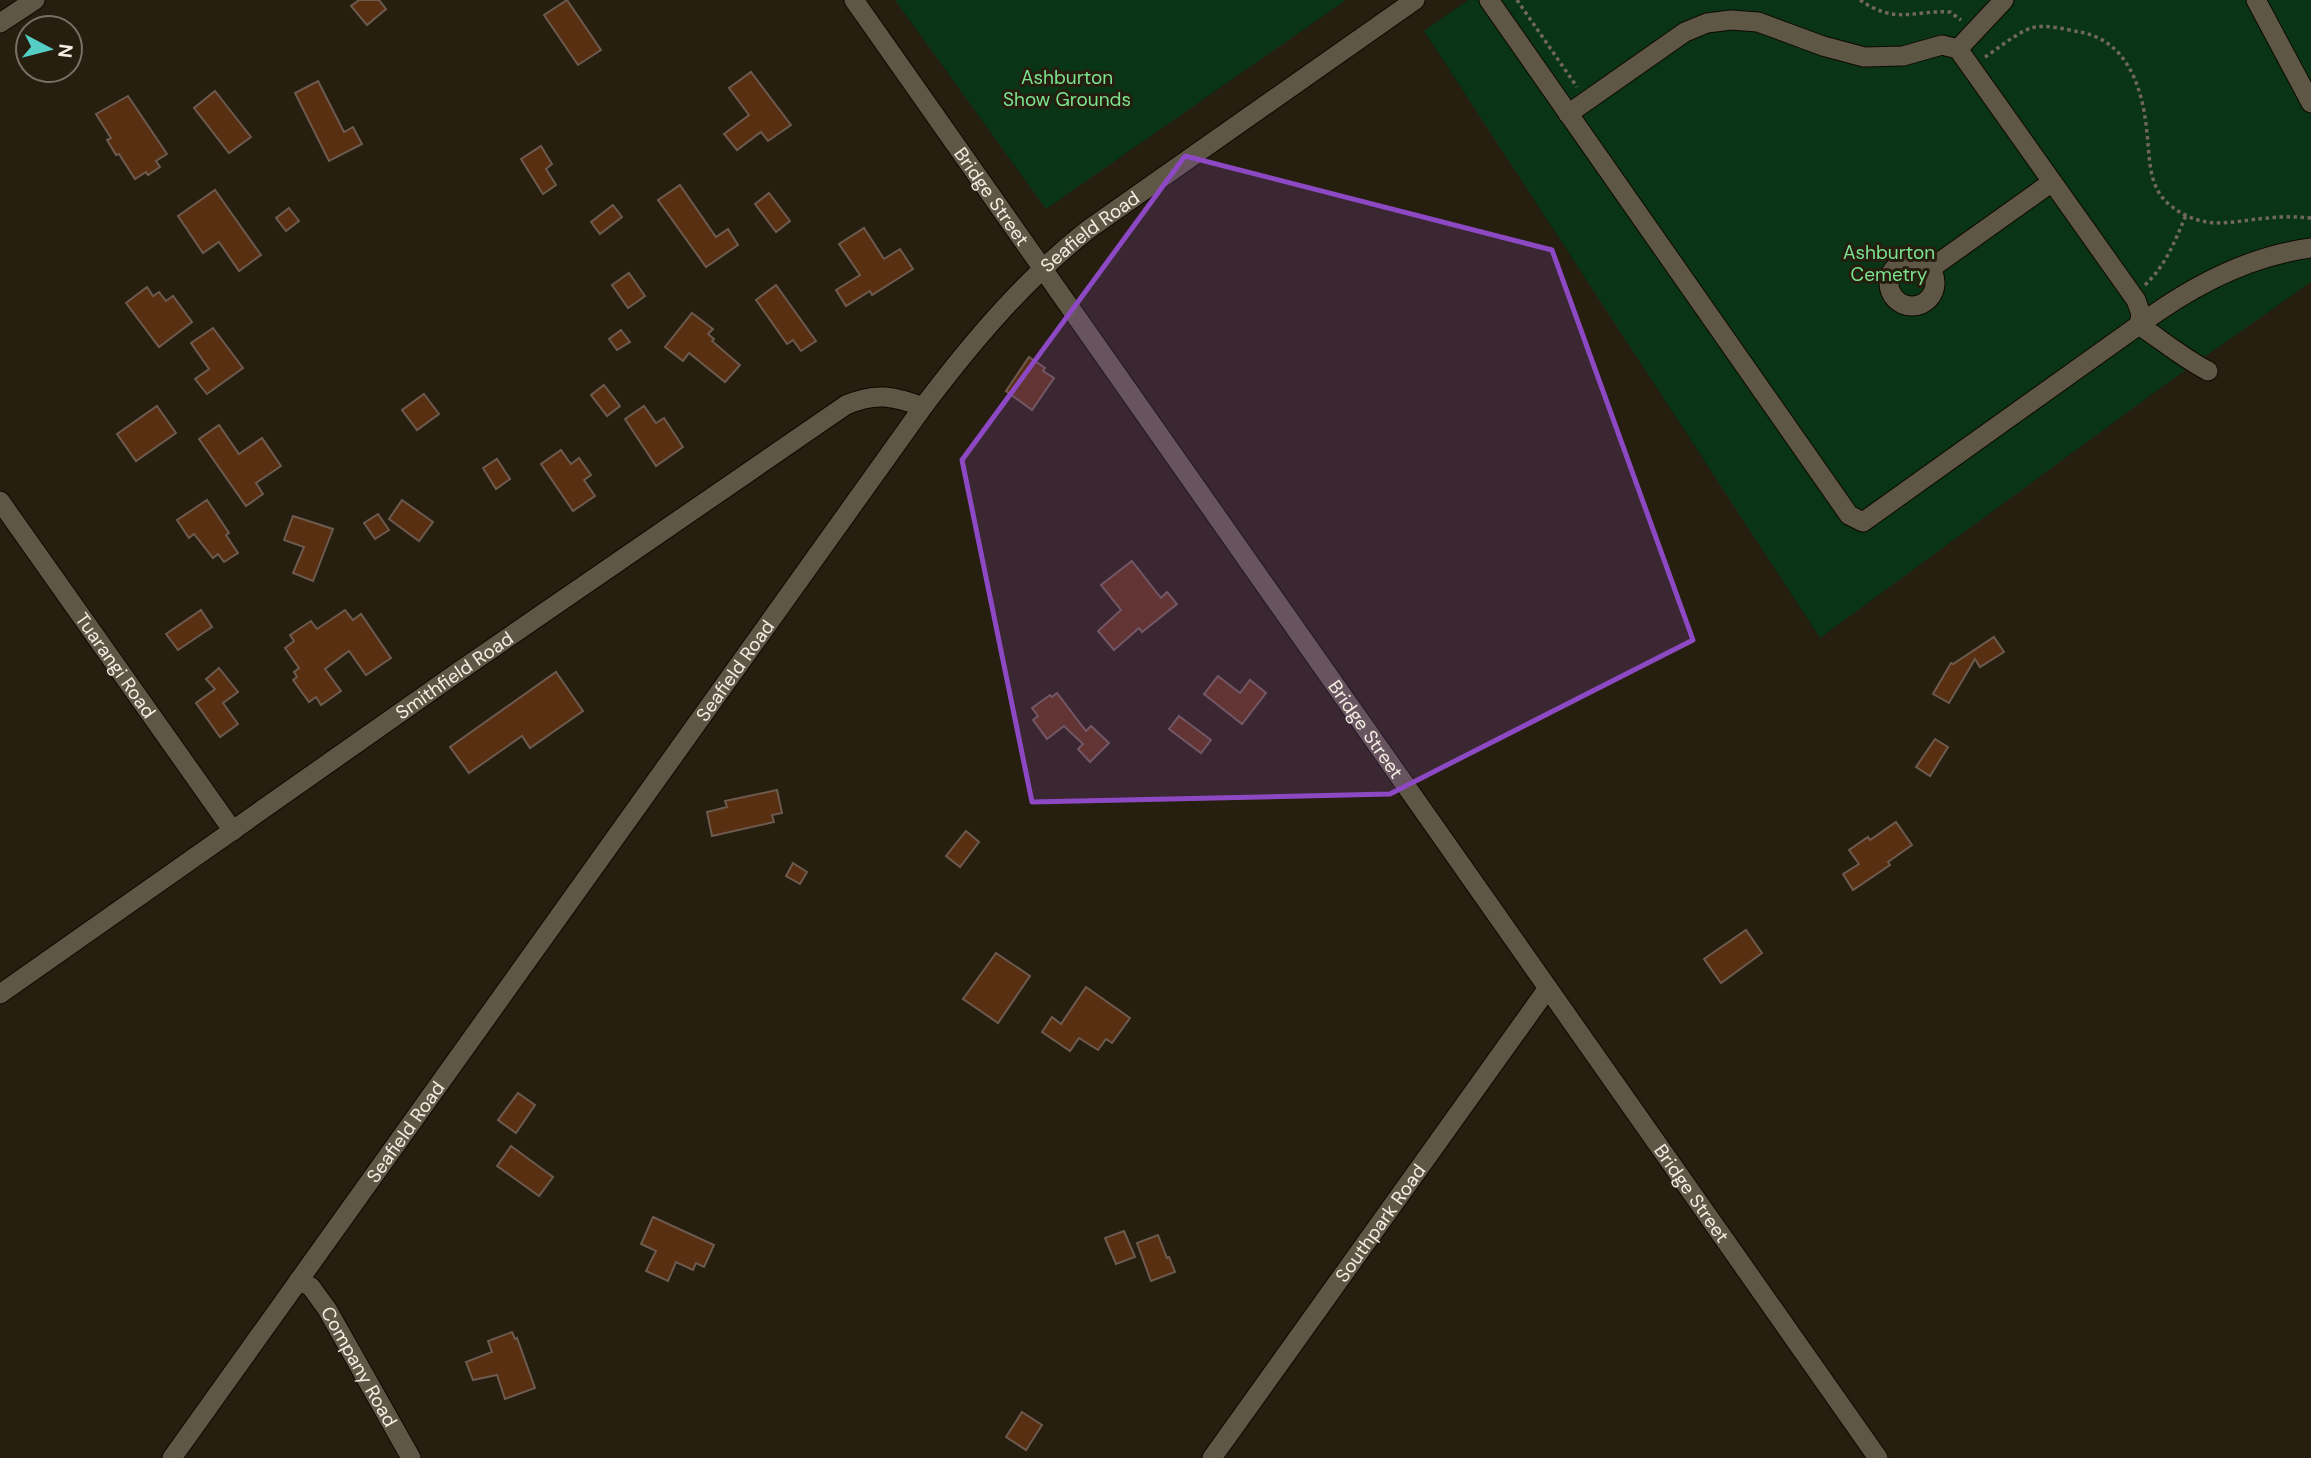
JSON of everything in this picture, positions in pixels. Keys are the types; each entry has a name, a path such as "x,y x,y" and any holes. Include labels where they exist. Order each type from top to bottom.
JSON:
{"street":[{"path":"0,23 35,0"},
{"name":"Bridge Street","path":"855,0 1878,1458"},
{"name":"Seafield Road","path":"172,1458 923,407 982,332 1043,268 1088,229 1415,0"},
{"path":"1489,0 1849,515 1863,522 2162,308 2221,274 2273,254 2311,248"},
{"path":"1568,114 1685,32 1707,23 1731,20 1758,22 1823,46 1864,57 1903,56 1942,45 1965,42 1992,18 2004,0"},
{"path":"2256,0 2311,103"},
{"path":"1965,42 1970,66 2133,296 2141,314 2139,325"},
{"path":"1930,269 2052,182"},
{"path":"2139,325 2184,359 2208,371"},
{"name":"Smithfield Road","path":"0,995 457,672 846,405 862,398 891,397 923,407"},
{"name":"Tuarangi Road","path":"0,501 233,831"},
{"name":"Southpark Road","path":"1212,1458 1548,988"},
{"name":"Company Road","path":"299,1280 312,1287 327,1309 411,1458"}],"path":[{"path":"1516,0 1587,101"},
{"path":"1860,0 1877,10 1899,16 1950,12 1959,17 1965,42"},
{"path":"1970,66 2031,28 2046,27 2086,33 2100,38 2124,57 2134,76 2145,117 2154,184 2162,198 2172,207 2199,222 2311,218"},
{"path":"2133,296 2161,269 2186,215"}],"highlighted area":[{"path":"1185,156 1552,250 1693,640 1390,794 1032,802 962,460"}],"green space":[{"name":"Ashburton Show Grounds","path":"895,0 1346,0 1046,209"},
{"name":"Ashburton Cemetry","path":"1468,0 2311,0 2311,282 2166,384 1820,638 1424,31"}],"building":[{"path":"359,0 379,0 386,9 367,25 351,6"},
{"path":"567,0 601,50 578,65 544,15"},
{"path":"751,72 791,125 768,141 761,132 737,150 724,134 749,115 729,88"},
{"path":"318,81 344,132 353,127 362,144 329,161 295,93"},
{"path":"215,91 251,137 229,153 194,108"},
{"path":"128,96 167,154 156,161 160,167 135,179 107,140 111,138 96,114"},
{"path":"541,146 552,164 546,169 556,185 543,194 521,159"},
{"path":"680,185 716,237 728,229 738,245 706,267 658,200"},
{"path":"215,190 261,255 239,271 219,242 203,253 178,216"},
{"path":"769,193 790,221 776,232 755,204"},
{"path":"613,205 622,217 600,234 591,222"},
{"path":"289,208 299,221 286,231 276,218"},
{"path":"864,228 884,259 900,249 913,269 872,295 870,291 846,306 836,290 860,275 839,244"},
{"path":"629,273 645,296 628,308 612,285"},
{"path":"776,285 816,341 801,351 793,340 787,344 756,300"},
{"path":"147,287 153,296 159,292 166,301 173,296 192,322 159,347 126,303"},
{"path":"692,313 713,329 708,334 714,339 712,341 740,365 725,382 689,353 683,361 665,347"},
{"path":"213,328 243,368 207,394 195,379 209,369 191,343"},
{"path":"621,330 630,342 617,350 609,339"},
{"path":"1029,357 1054,378 1032,410 1006,391"},
{"path":"604,385 620,406 607,416 591,395"},
{"path":"424,394 439,414 417,430 402,410"},
{"path":"157,406 176,433 136,461 117,434"},
{"path":"644,406 656,423 664,418 683,447 656,466 625,419"},
{"path":"219,425 239,454 262,438 281,466 256,483 263,494 246,506 199,439"},
{"path":"561,450 571,464 579,458 591,475 584,480 595,496 573,511 541,464"},
{"path":"497,459 510,479 496,489 483,468"},
{"path":"207,500 229,533 226,535 238,553 224,562 218,554 213,558 194,534 189,538 177,520"},
{"path":"402,500 433,522 419,541 389,519"},
{"path":"378,514 389,530 375,539 364,523"},
{"path":"293,516 333,529 313,581 293,573 304,547 284,540"},
{"path":"1132,561 1161,598 1167,592 1177,604 1142,632 1139,628 1114,650 1098,631 1121,610 1101,585"},
{"path":"201,610 212,627 178,650 166,634"},
{"path":"345,610 353,620 361,614 391,658 366,675 349,651 325,669 341,691 321,705 316,697 309,702 293,680 297,677 294,672 299,668 285,648 294,641 290,635 311,621 317,629"},
{"path":"1994,637 2004,652 1980,667 1975,659 1949,703 1933,694 1951,663"},
{"path":"219,668 238,692 223,703 238,724 220,737 196,703 215,689 206,679"},
{"path":"556,672 583,711 530,748 522,736 469,773 450,747"},
{"path":"1218,676 1240,693 1250,680 1266,693 1242,724 1204,694"},
{"path":"1057,693 1086,731 1091,726 1109,743 1090,762 1078,749 1083,744 1064,726 1047,739 1033,720 1038,716 1032,708"},
{"path":"1179,716 1211,740 1201,753 1169,729"},
{"path":"1935,739 1948,747 1930,776 1916,767"},
{"path":"777,790 782,813 772,815 774,822 712,836 707,812 727,807 725,801"},
{"path":"1896,822 1912,845 1888,862 1890,865 1853,890 1843,874 1859,864 1849,850 1868,837 1870,840"},
{"path":"966,831 979,842 960,867 946,856"},
{"path":"793,863 807,872 800,884 786,876"},
{"path":"1746,930 1762,953 1721,983 1704,959"},
{"path":"996,953 1030,976 998,1023 963,999"},
{"path":"1086,987 1130,1018 1112,1043 1106,1039 1098,1050 1079,1038 1070,1051 1042,1032 1052,1017 1061,1024"},
{"path":"518,1093 535,1105 516,1133 498,1120"},
{"path":"511,1146 553,1177 539,1196 497,1166"},
{"path":"653,1217 714,1245 704,1267 696,1263 693,1270 676,1262 668,1281 646,1271 656,1251 641,1244"},
{"path":"1124,1231 1135,1257 1116,1264 1105,1238"},
{"path":"1158,1235 1175,1272 1151,1281 1137,1243"},
{"path":"512,1332 515,1339 517,1338 535,1388 505,1399 497,1375 473,1380 466,1362 492,1352 488,1341"},
{"path":"1022,1412 1042,1425 1026,1450 1006,1437"}]}
